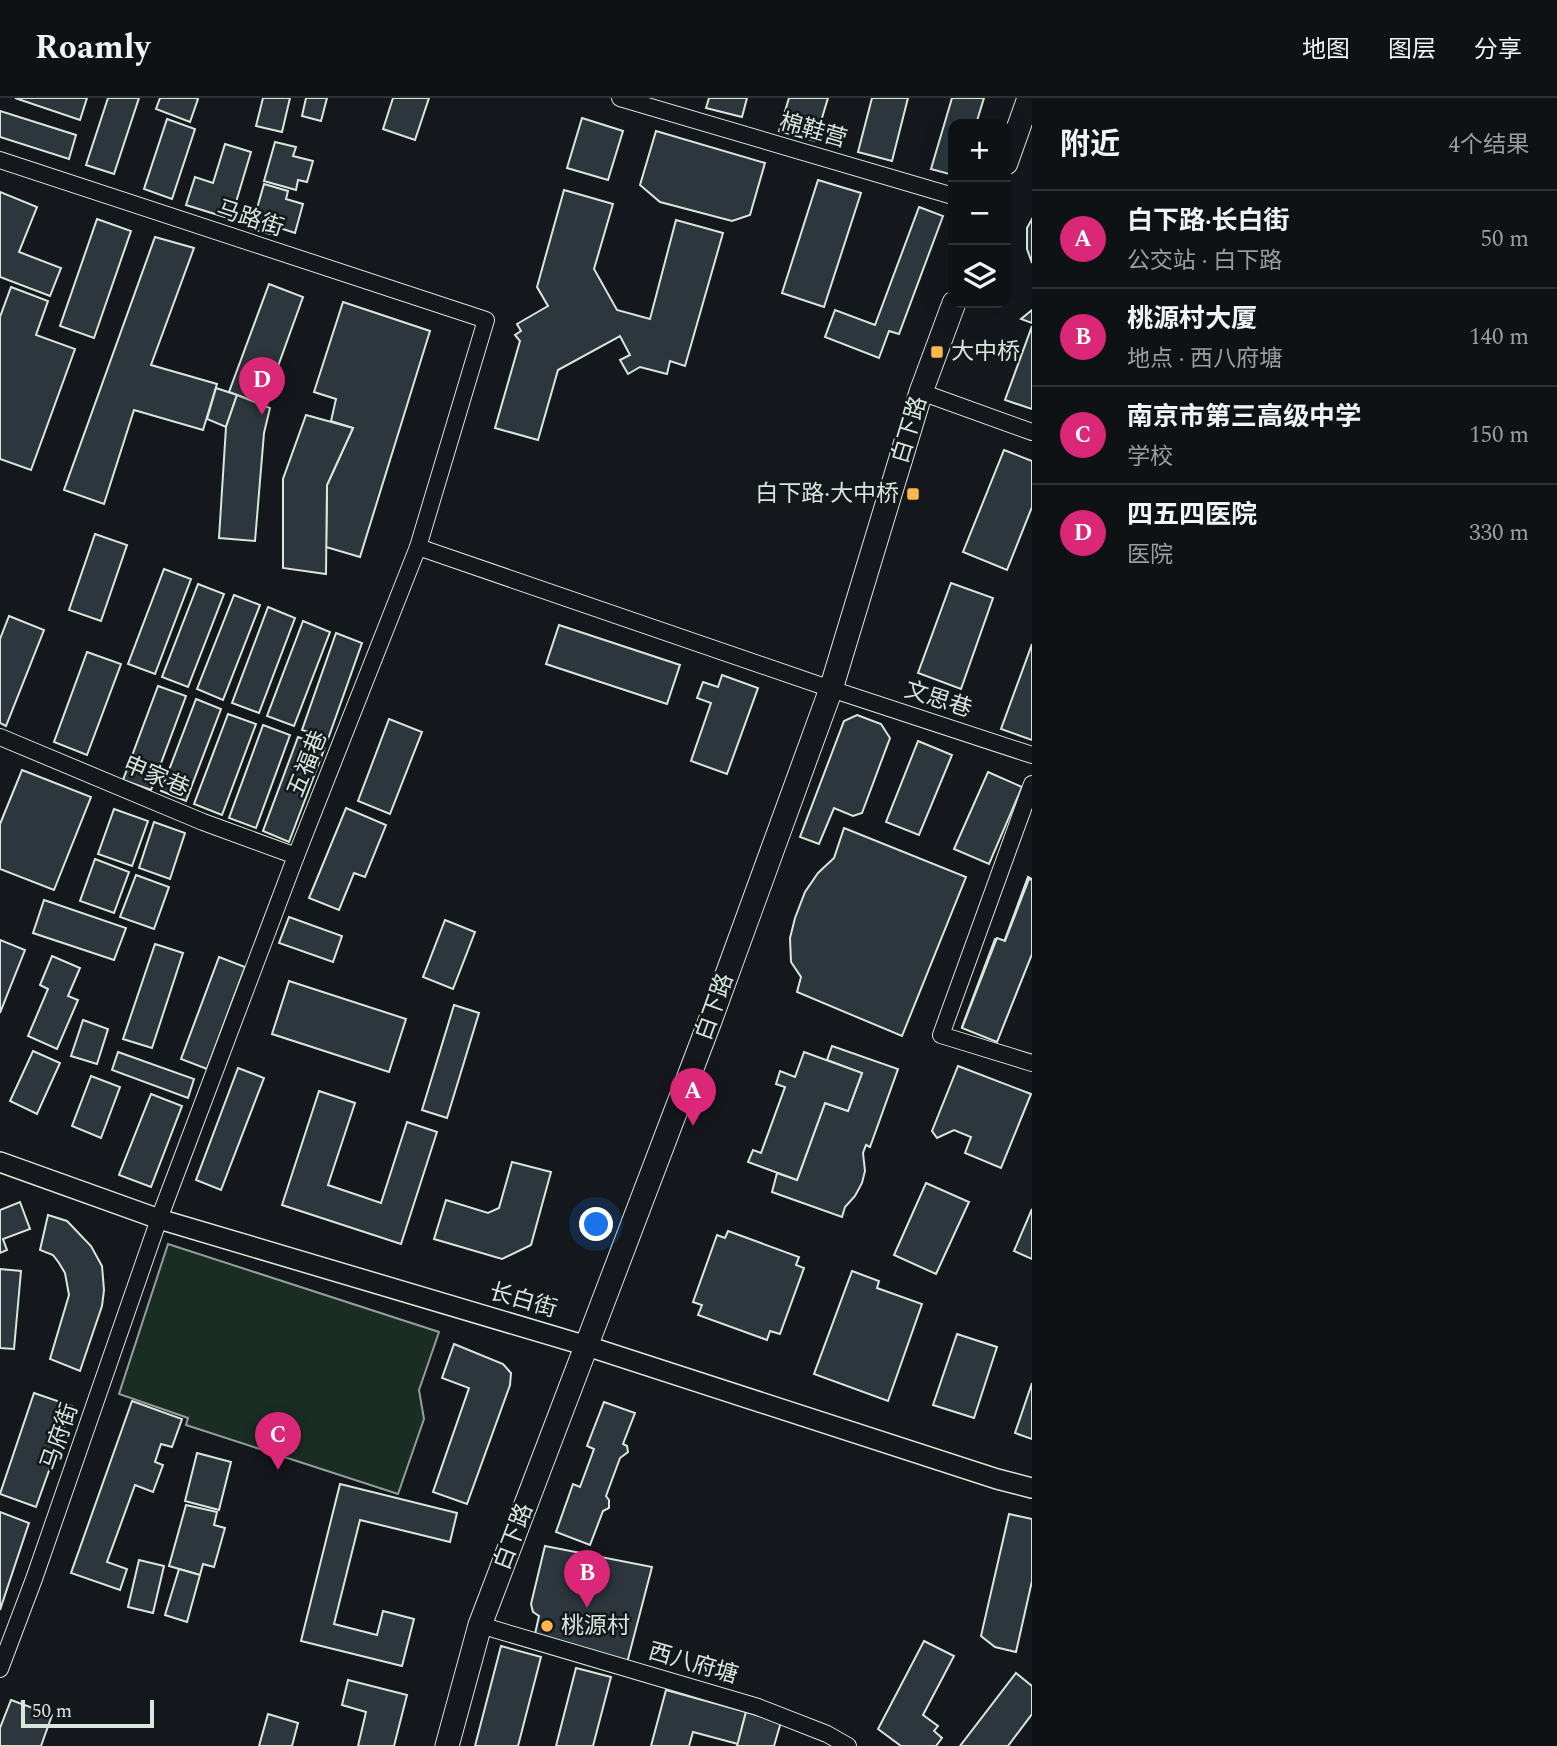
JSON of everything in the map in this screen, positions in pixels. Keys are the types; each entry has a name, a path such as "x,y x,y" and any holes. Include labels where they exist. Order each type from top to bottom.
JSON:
{"main road":[{"path":"1011,149 1029,98"},
{"name":"白下路","path":"447,1746 480,1625 710,1021 831,689 921,392 952,308"}],"street":[{"name":"棉鞋营","path":"621,98 948,195"},
{"name":"马路街","path":"0,160 486,320"},
{"name":"五福巷","path":"159,1219 296,856 418,547 486,320"},
{"path":"921,392 1032,432"},
{"name":"文思巷","path":"418,547 1032,755"},
{"name":"申家巷","path":"0,737 203,822 296,856"},
{"path":"1032,784 940,1035 1032,1063"},
{"name":"长白街","path":"0,1162 159,1219 586,1346 1032,1488"},
{"name":"马府街","path":"0,1669 34,1580 159,1219"},
{"name":"西八府塘","path":"480,1625 758,1707 827,1734 848,1746"}],"green space":[{"path":"168,1244 439,1332 419,1390 424,1419 398,1494 186,1425 188,1418 119,1394"}],"building":[{"path":"15,98 87,98 80,120"},
{"path":"108,98 139,98 114,174 86,165"},
{"path":"160,98 198,99 190,122 156,109"},
{"path":"263,98 290,98 282,132 256,126"},
{"path":"306,98 327,98 321,121 302,116"},
{"path":"393,98 429,98 415,140 383,129"},
{"path":"709,98 747,98 742,117 706,108"},
{"path":"789,98 828,98 815,141 779,131"},
{"path":"872,98 908,98 892,161 858,152"},
{"path":"952,98 984,98 978,119 948,119 948,174 931,169"},
{"path":"0,111 76,135 69,159 0,137"},
{"path":"582,118 623,131 608,180 567,168"},
{"path":"167,119 195,129 172,199 144,189"},
{"path":"656,131 765,163 750,215 732,221 660,202 640,185"},
{"path":"275,142 296,147 293,156 313,161 307,182 298,180 296,190 264,181"},
{"path":"225,144 251,152 231,219 186,205 195,177 213,183"},
{"path":"818,180 861,193 824,307 782,293"},
{"path":"264,184 288,191 286,199 303,204 295,233 280,228 278,236 251,229"},
{"path":"564,190 613,204 594,269 617,310 650,319 676,220 723,233 685,366 670,361 667,374 640,367 628,374 620,360 630,355 620,336 558,370 538,440 495,428 520,341 515,335 521,331 517,324 548,306 537,287"},
{"path":"0,192 37,207 19,252 61,268 50,296 0,277"},
{"path":"919,207 943,216 899,334 889,331 879,358 825,337 835,310 875,325"},
{"path":"97,219 131,231 94,338 60,326"},
{"path":"1032,219 1032,263 1027,249 1027,228"},
{"path":"155,237 194,248 151,365 217,384 203,430 134,410 104,504 64,490"},
{"path":"269,284 303,297 264,405 229,392"},
{"path":"11,287 48,301 36,335 75,349 31,470 0,459 0,317"},
{"path":"343,302 430,331 360,557 326,547 327,485 353,428 331,421 336,399 314,392"},
{"path":"1032,310 1032,323 1021,319"},
{"path":"1032,326 1032,409 1005,400"},
{"path":"216,388 237,395 226,427 207,419"},
{"path":"237,395 270,408 264,433 255,541 219,538 226,427"},
{"path":"306,415 353,428 327,485 326,574 283,568 283,479"},
{"path":"1004,450 1032,461 1032,507 1007,570 963,552"},
{"path":"95,534 127,545 101,621 69,610"},
{"path":"164,569 191,579 155,674 128,664"},
{"path":"951,583 993,598 961,689 918,673"},
{"path":"198,584 224,594 188,687 162,677"},
{"path":"234,595 260,605 223,700 197,689"},
{"path":"268,607 295,618 259,713 232,703"},
{"path":"9,616 44,630 6,726 0,723 0,639"},
{"path":"303,621 330,632 294,726 267,716"},
{"path":"559,625 680,665 667,704 546,664"},
{"path":"336,633 362,643 328,739 302,730"},
{"path":"1032,644 1032,740 1001,729"},
{"path":"87,652 121,664 87,755 54,742"},
{"path":"722,675 758,688 727,774 691,761 711,703 697,698 703,682 718,687"},
{"path":"158,686 186,696 151,790 123,780"},
{"path":"196,699 221,709 186,801 161,791"},
{"path":"228,714 256,724 222,815 194,804"},
{"path":"857,715 881,724 890,738 862,813 853,816 834,808 819,844 800,837 844,721"},
{"path":"389,719 422,732 390,814 358,801"},
{"path":"263,725 290,735 256,828 229,818"},
{"path":"298,737 325,747 289,842 263,831"},
{"path":"918,741 952,755 919,835 886,822"},
{"path":"22,770 91,797 54,890 0,869 0,824"},
{"path":"988,772 1022,787 989,864 954,849"},
{"path":"346,808 386,825 365,877 354,873 339,910 309,898"},
{"path":"114,809 148,821 132,866 98,854"},
{"path":"154,822 185,833 170,879 139,868"},
{"path":"844,828 966,877 902,1036 797,992 801,977 791,962 790,938 795,918 805,892 818,873 834,858"},
{"path":"95,859 129,872 114,913 80,901"},
{"path":"136,875 169,887 154,929 120,917"},
{"path":"1028,877 1032,879 1032,953 997,1041 962,1027 995,939 1004,942"},
{"path":"1029,879 1032,880 1032,954 997,1042 962,1028 997,938 1005,941"},
{"path":"44,900 126,928 114,960 33,933"},
{"path":"289,917 342,936 333,962 279,943"},
{"path":"445,920 475,932 453,989 423,977"},
{"path":"0,940 25,950 0,1013"},
{"path":"155,944 183,953 152,1048 123,1039"},
{"path":"52,956 80,968 68,996 78,1000 57,1049 28,1036 48,989 40,985"},
{"path":"219,957 245,967 207,1069 181,1059"},
{"path":"289,981 406,1019 389,1072 272,1034"},
{"path":"454,1005 479,1013 447,1118 422,1110"},
{"path":"83,1020 108,1029 97,1064 71,1056"},
{"path":"832,1046 898,1069 870,1147 866,1145 863,1153 865,1171 862,1183 845,1207 842,1217 772,1192 777,1173 797,1180 825,1103 848,1111 862,1073 827,1060"},
{"path":"33,1051 60,1063 37,1114 10,1101"},
{"path":"118,1052 194,1079 188,1098 112,1070"},
{"path":"804,1052 862,1073 848,1111 825,1103 797,1180 748,1162 753,1150 761,1153 785,1087 776,1084 780,1071 795,1077"},
{"path":"958,1066 1031,1094 1001,1168 965,1153 971,1137 954,1130 937,1138 932,1131"},
{"path":"238,1068 264,1078 221,1190 196,1180"},
{"path":"91,1076 120,1087 101,1138 72,1126"},
{"path":"319,1091 355,1103 328,1185 381,1203 407,1122 437,1132 401,1244 282,1205"},
{"path":"151,1094 182,1106 151,1187 119,1175"},
{"path":"512,1162 551,1172 531,1245 502,1259 434,1239 446,1200 488,1213 499,1208"},
{"path":"926,1183 969,1202 936,1274 894,1255"},
{"path":"20,1202 30,1229 3,1239 7,1250 0,1253 0,1210"},
{"path":"1032,1209 1032,1259 1014,1251"},
{"path":"48,1215 67,1221 91,1246 102,1266 102,1306 80,1371 50,1359 69,1295 65,1273 59,1263 53,1255 40,1250"},
{"path":"728,1231 799,1257 796,1265 804,1268 780,1334 770,1331 767,1340 698,1315 702,1305 693,1302 717,1235 725,1238"},
{"path":"0,1269 21,1271 14,1349 0,1348"},
{"path":"852,1271 879,1281 877,1288 922,1304 888,1401 814,1374"},
{"path":"957,1334 997,1347 974,1418 933,1405"},
{"path":"454,1344 503,1364 511,1373 510,1385 467,1504 433,1492 469,1388 442,1378"},
{"path":"1032,1383 1032,1439 1015,1433"},
{"path":"34,1393 72,1406 36,1507 0,1494"},
{"path":"132,1401 182,1419 172,1447 161,1444 155,1462 163,1465 153,1492 135,1485 107,1562 127,1569 120,1590 71,1573"},
{"path":"604,1402 635,1413 623,1444 627,1446 628,1452 620,1458 606,1496 609,1508 603,1511 590,1545 556,1532 573,1484 580,1487 594,1449 587,1446"},
{"path":"197,1453 231,1462 219,1510 185,1501"},
{"path":"340,1484 457,1513 450,1542 360,1520 334,1624 377,1635 383,1611 414,1619 402,1666 301,1641"},
{"path":"186,1505 217,1512 214,1525 225,1528 214,1567 203,1564 200,1575 169,1566"},
{"path":"0,1512 29,1523 0,1610"},
{"path":"1009,1514 1032,1519 1032,1581 1016,1652 995,1647 981,1636"},
{"path":"545,1546 652,1567 627,1663 535,1634 539,1616 533,1612 531,1604"},
{"path":"139,1560 164,1566 153,1613 128,1607"},
{"path":"179,1569 200,1575 187,1622 165,1615"},
{"path":"924,1641 954,1656 923,1715 938,1726 934,1731 942,1738 936,1746 901,1746 878,1729"},
{"path":"501,1646 541,1657 518,1746 475,1746"},
{"path":"576,1668 611,1677 593,1746 556,1746"},
{"path":"1016,1673 1032,1686 1032,1714 1008,1746 960,1746"},
{"path":"348,1680 407,1695 394,1746 358,1746 366,1712 342,1705"},
{"path":"666,1690 746,1712 738,1744 693,1732 689,1746 651,1746"},
{"path":"11,1700 52,1715 41,1746 0,1746 0,1728"},
{"path":"746,1712 781,1722 774,1746 737,1746"},
{"path":"268,1714 298,1723 292,1746 259,1746"}],"place":[{"name":"大中桥","path":"937,352"},
{"name":"四五四医院","path":"262,415"},
{"name":"白下路·大中桥","path":"913,494"},
{"name":"白下路·长白街","path":"693,1126"},
{"name":"南京市第三高级中学","path":"278,1470"},
{"name":"桃源村大厦","path":"587,1608"},
{"name":"桃源村","path":"547,1626"}]}
